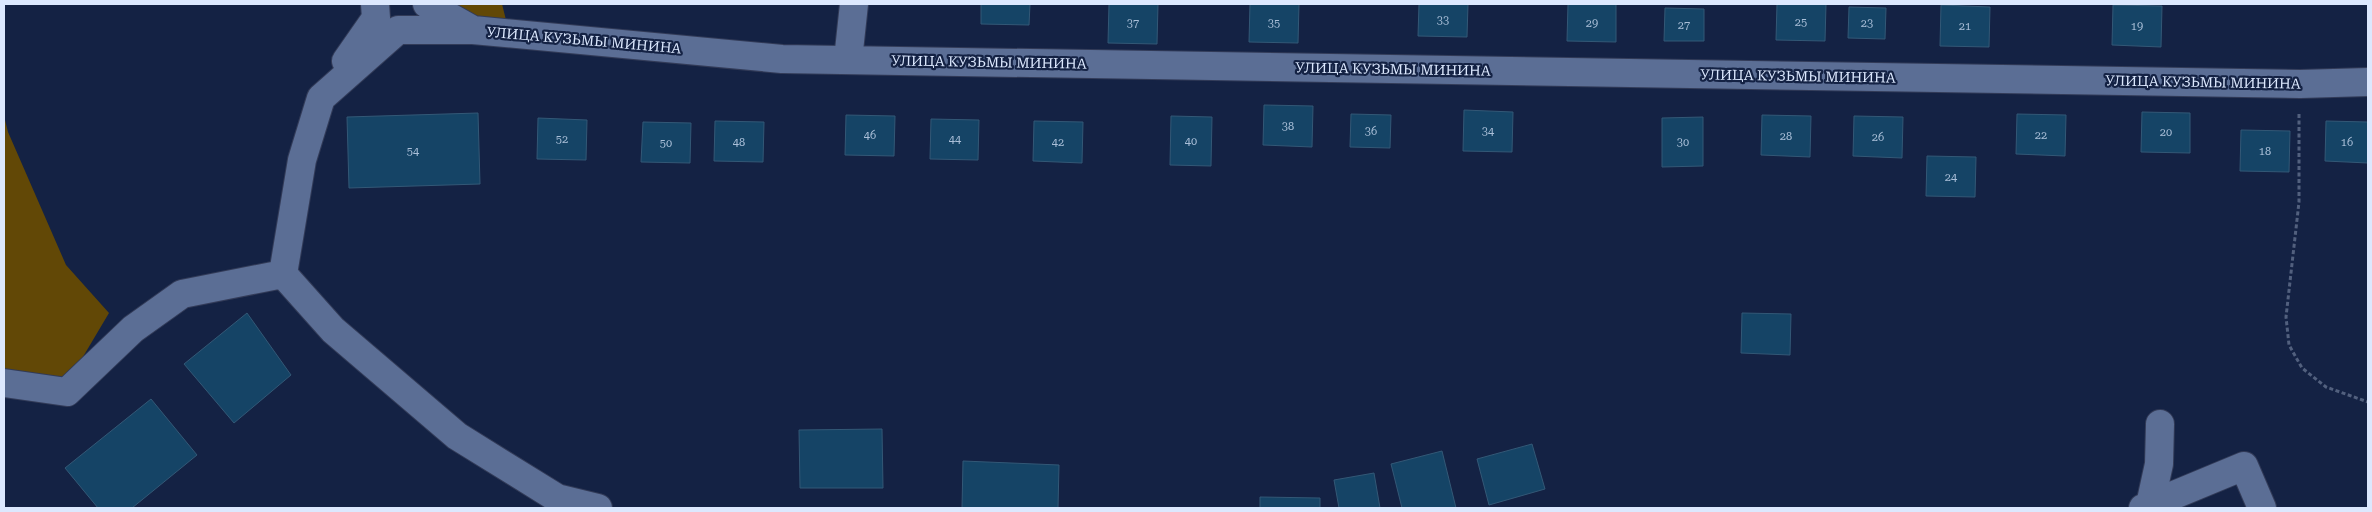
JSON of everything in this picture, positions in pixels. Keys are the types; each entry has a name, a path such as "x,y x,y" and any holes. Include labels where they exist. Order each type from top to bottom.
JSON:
{"street":[{"path":"283,274 302,160 321,98 376,18 375,4"},
{"name":"УЛИЦА КУЗЬМЫ МИНИНА","path":"427,4 473,30 782,59 2300,84 2368,82"},
{"path":"848,60 854,4"},
{"path":"321,98 398,30 473,30"},
{"path":"4,383 67,392 133,329 182,294 283,274"},
{"path":"283,274 333,330 457,436 557,498 598,508"},
{"path":"2146,507 2159,464 2160,424"},
{"path":"2146,507 2244,466 2262,508"}],"path":[{"path":"2300,84 2299,202 2286,317 2289,345 2302,368 2326,387 2368,402"}],"shaded area":[{"path":"441,4 502,4 506,20 473,20"},
{"path":"4,116 8,132 66,265 109,313 68,382 4,372"}],"building":[{"path":"981,4 1030,4 1029,25 981,24"},
{"path":"1109,4 1158,4 1157,44 1108,43"},
{"path":"1250,4 1299,4 1298,43 1249,42"},
{"path":"1419,4 1468,4 1467,37 1418,36"},
{"path":"1568,4 1616,4 1616,42 1567,41"},
{"path":"1777,4 1826,4 1825,41 1776,40"},
{"path":"1941,5 1990,7 1989,47 1940,46"},
{"path":"2113,5 2162,6 2161,47 2112,45"},
{"path":"1849,7 1886,8 1885,39 1848,38"},
{"path":"1665,8 1704,9 1704,41 1664,41"},
{"path":"1264,105 1313,106 1312,147 1263,145"},
{"path":"1464,110 1513,112 1512,152 1463,151"},
{"path":"2142,112 2190,113 2190,153 2141,152"},
{"path":"478,113 480,184 349,188 347,117"},
{"path":"1351,114 1391,115 1390,148 1350,147"},
{"path":"2017,114 2066,115 2065,156 2016,154"},
{"path":"846,115 895,116 894,156 845,155"},
{"path":"1762,115 1811,116 1810,157 1761,155"},
{"path":"1171,116 1212,117 1211,166 1170,165"},
{"path":"1854,116 1903,117 1902,158 1853,156"},
{"path":"1703,117 1703,166 1662,167 1662,118"},
{"path":"538,118 587,120 586,160 537,159"},
{"path":"931,119 979,120 978,160 930,159"},
{"path":"715,121 764,122 763,162 714,161"},
{"path":"1034,121 1083,122 1082,163 1033,161"},
{"path":"2326,121 2368,122 2368,163 2325,161"},
{"path":"643,122 691,123 690,163 641,162"},
{"path":"2241,130 2290,131 2289,172 2240,171"},
{"path":"1927,156 1976,157 1975,197 1926,196"},
{"path":"247,313 291,375 234,423 184,364"},
{"path":"1742,313 1791,314 1790,355 1741,353"},
{"path":"151,399 197,455 132,508 98,508 65,468"},
{"path":"882,429 883,488 800,488 799,430"},
{"path":"1532,444 1545,489 1489,505 1477,459"},
{"path":"1442,451 1456,508 1402,508 1391,464"},
{"path":"963,461 1059,465 1058,508 962,508"},
{"path":"1374,473 1380,508 1339,508 1334,480"},
{"path":"1260,497 1320,498 1320,508 1260,508"}]}
